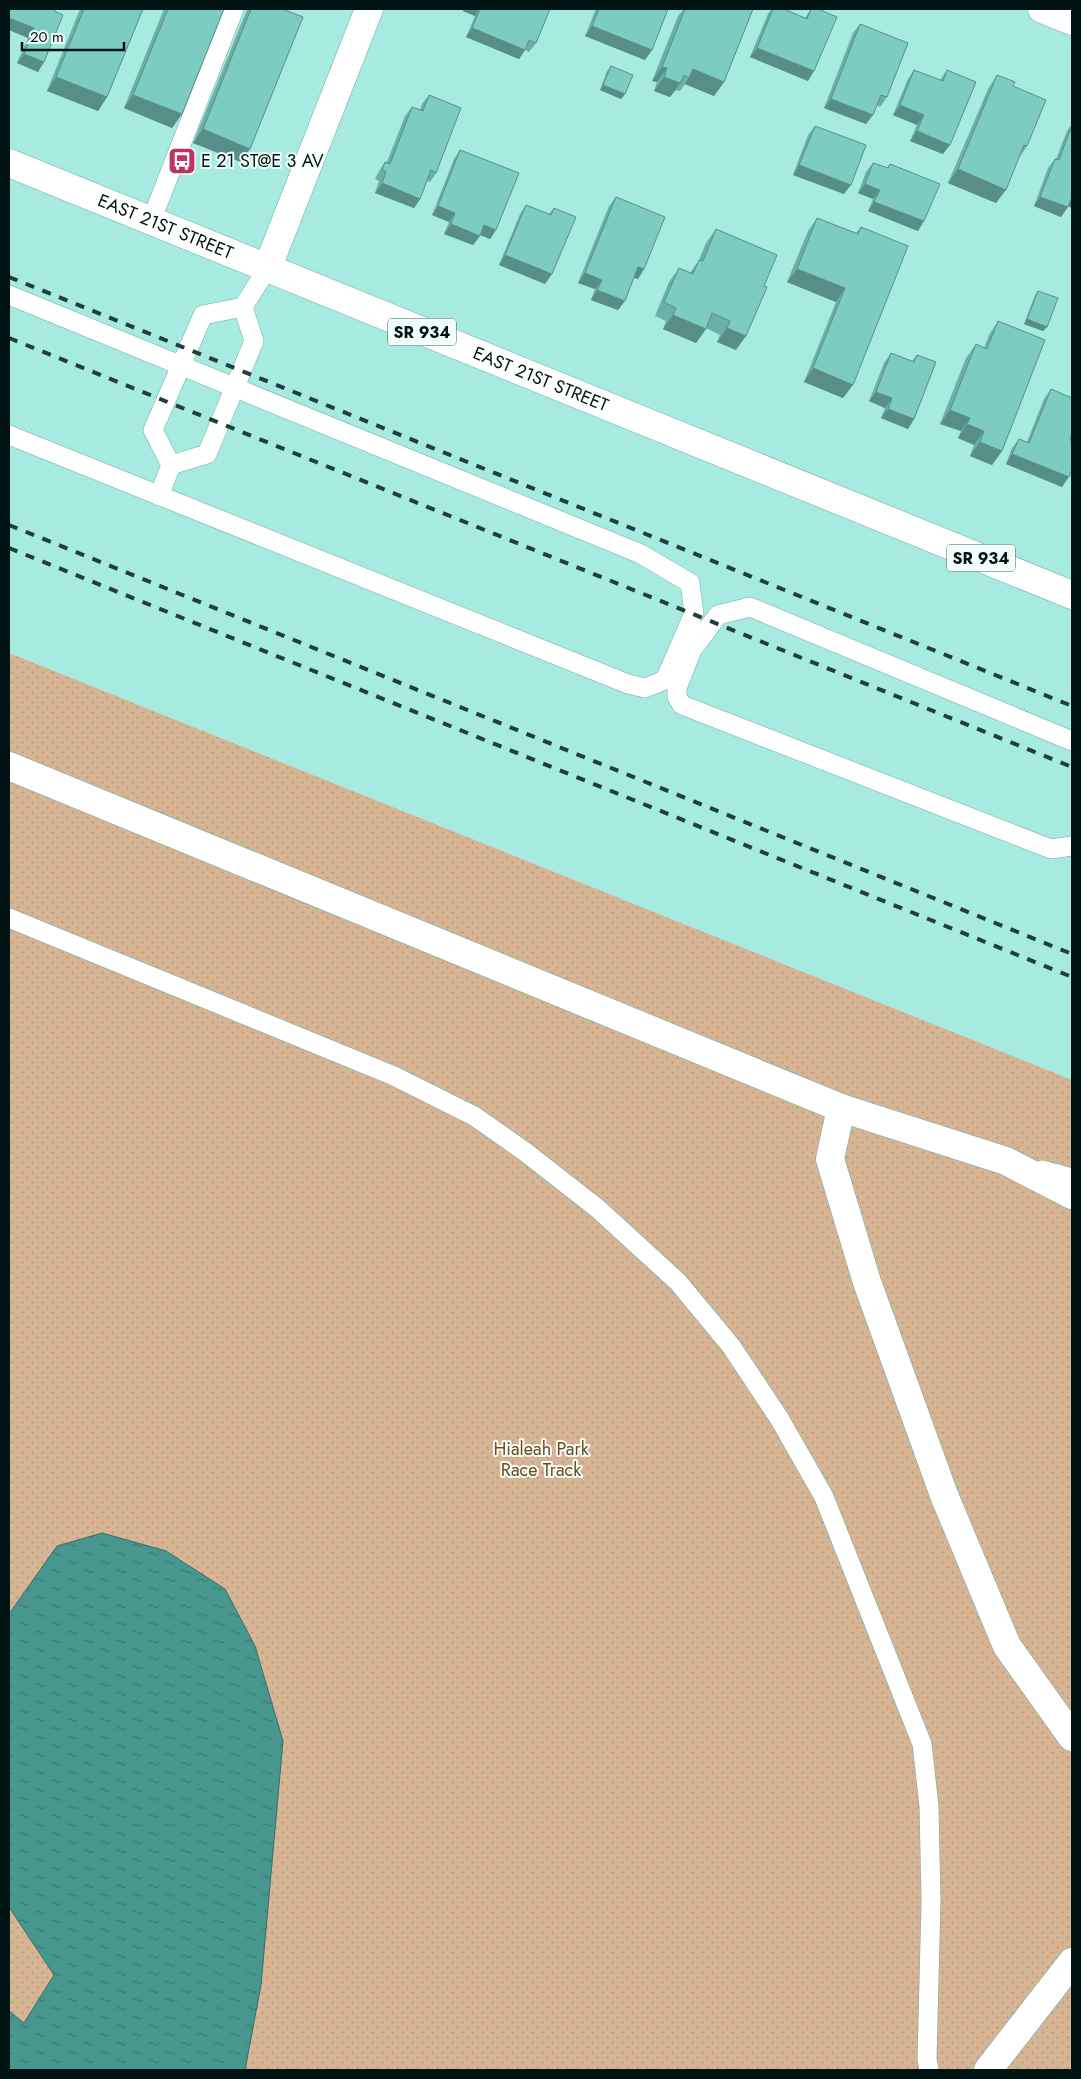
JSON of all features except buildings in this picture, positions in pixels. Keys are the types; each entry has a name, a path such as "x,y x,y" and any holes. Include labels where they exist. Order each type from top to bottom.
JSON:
{"street":[{"path":"267,269 369,9"},
{"path":"1042,9 1072,21"},
{"name":"EAST 21ST STREET","path":"9,163 1072,595"},
{"path":"9,766 841,1108 1006,1161 1072,1196"},
{"path":"841,1108 830,1159 867,1282 941,1486 1007,1646 1072,1737"},
{"path":"988,2070 1072,1962"}],"lane":[{"path":"151,221 234,9"},
{"path":"171,465 207,454 254,341 244,307 267,269"},
{"path":"9,295 234,389 641,554 690,583 694,613 664,680 645,688 628,684 9,435"},
{"path":"159,496 171,465 152,430 203,315 244,307"},
{"path":"1072,741 750,607 718,615 692,650 677,688 677,697 682,705 1051,849 1072,846"},
{"path":"9,918 394,1076 474,1116 524,1151 598,1208 678,1282 731,1346 779,1418 824,1496 922,1744 929,1806 931,1919 926,2059 929,2070"},
{"path":"1006,1161 1072,1178"}],"green space":[{"name":"Hialeah Park Race Track","path":"9,653 1072,1080 1072,2070 9,2070"}],"water":[{"path":"102,1533 166,1551 225,1589 255,1646 283,1741 261,1985 245,2070 9,2070 9,2011 24,2023 54,1975 9,1907 9,1614 57,1546"}],"railway":[{"path":"9,277 1072,706"},
{"path":"9,338 1072,767"},
{"path":"9,525 1072,954"},
{"path":"9,548 1072,977"}],"place":[{"name":"E 21 ST@E 3 AV","path":"182,161"}]}
